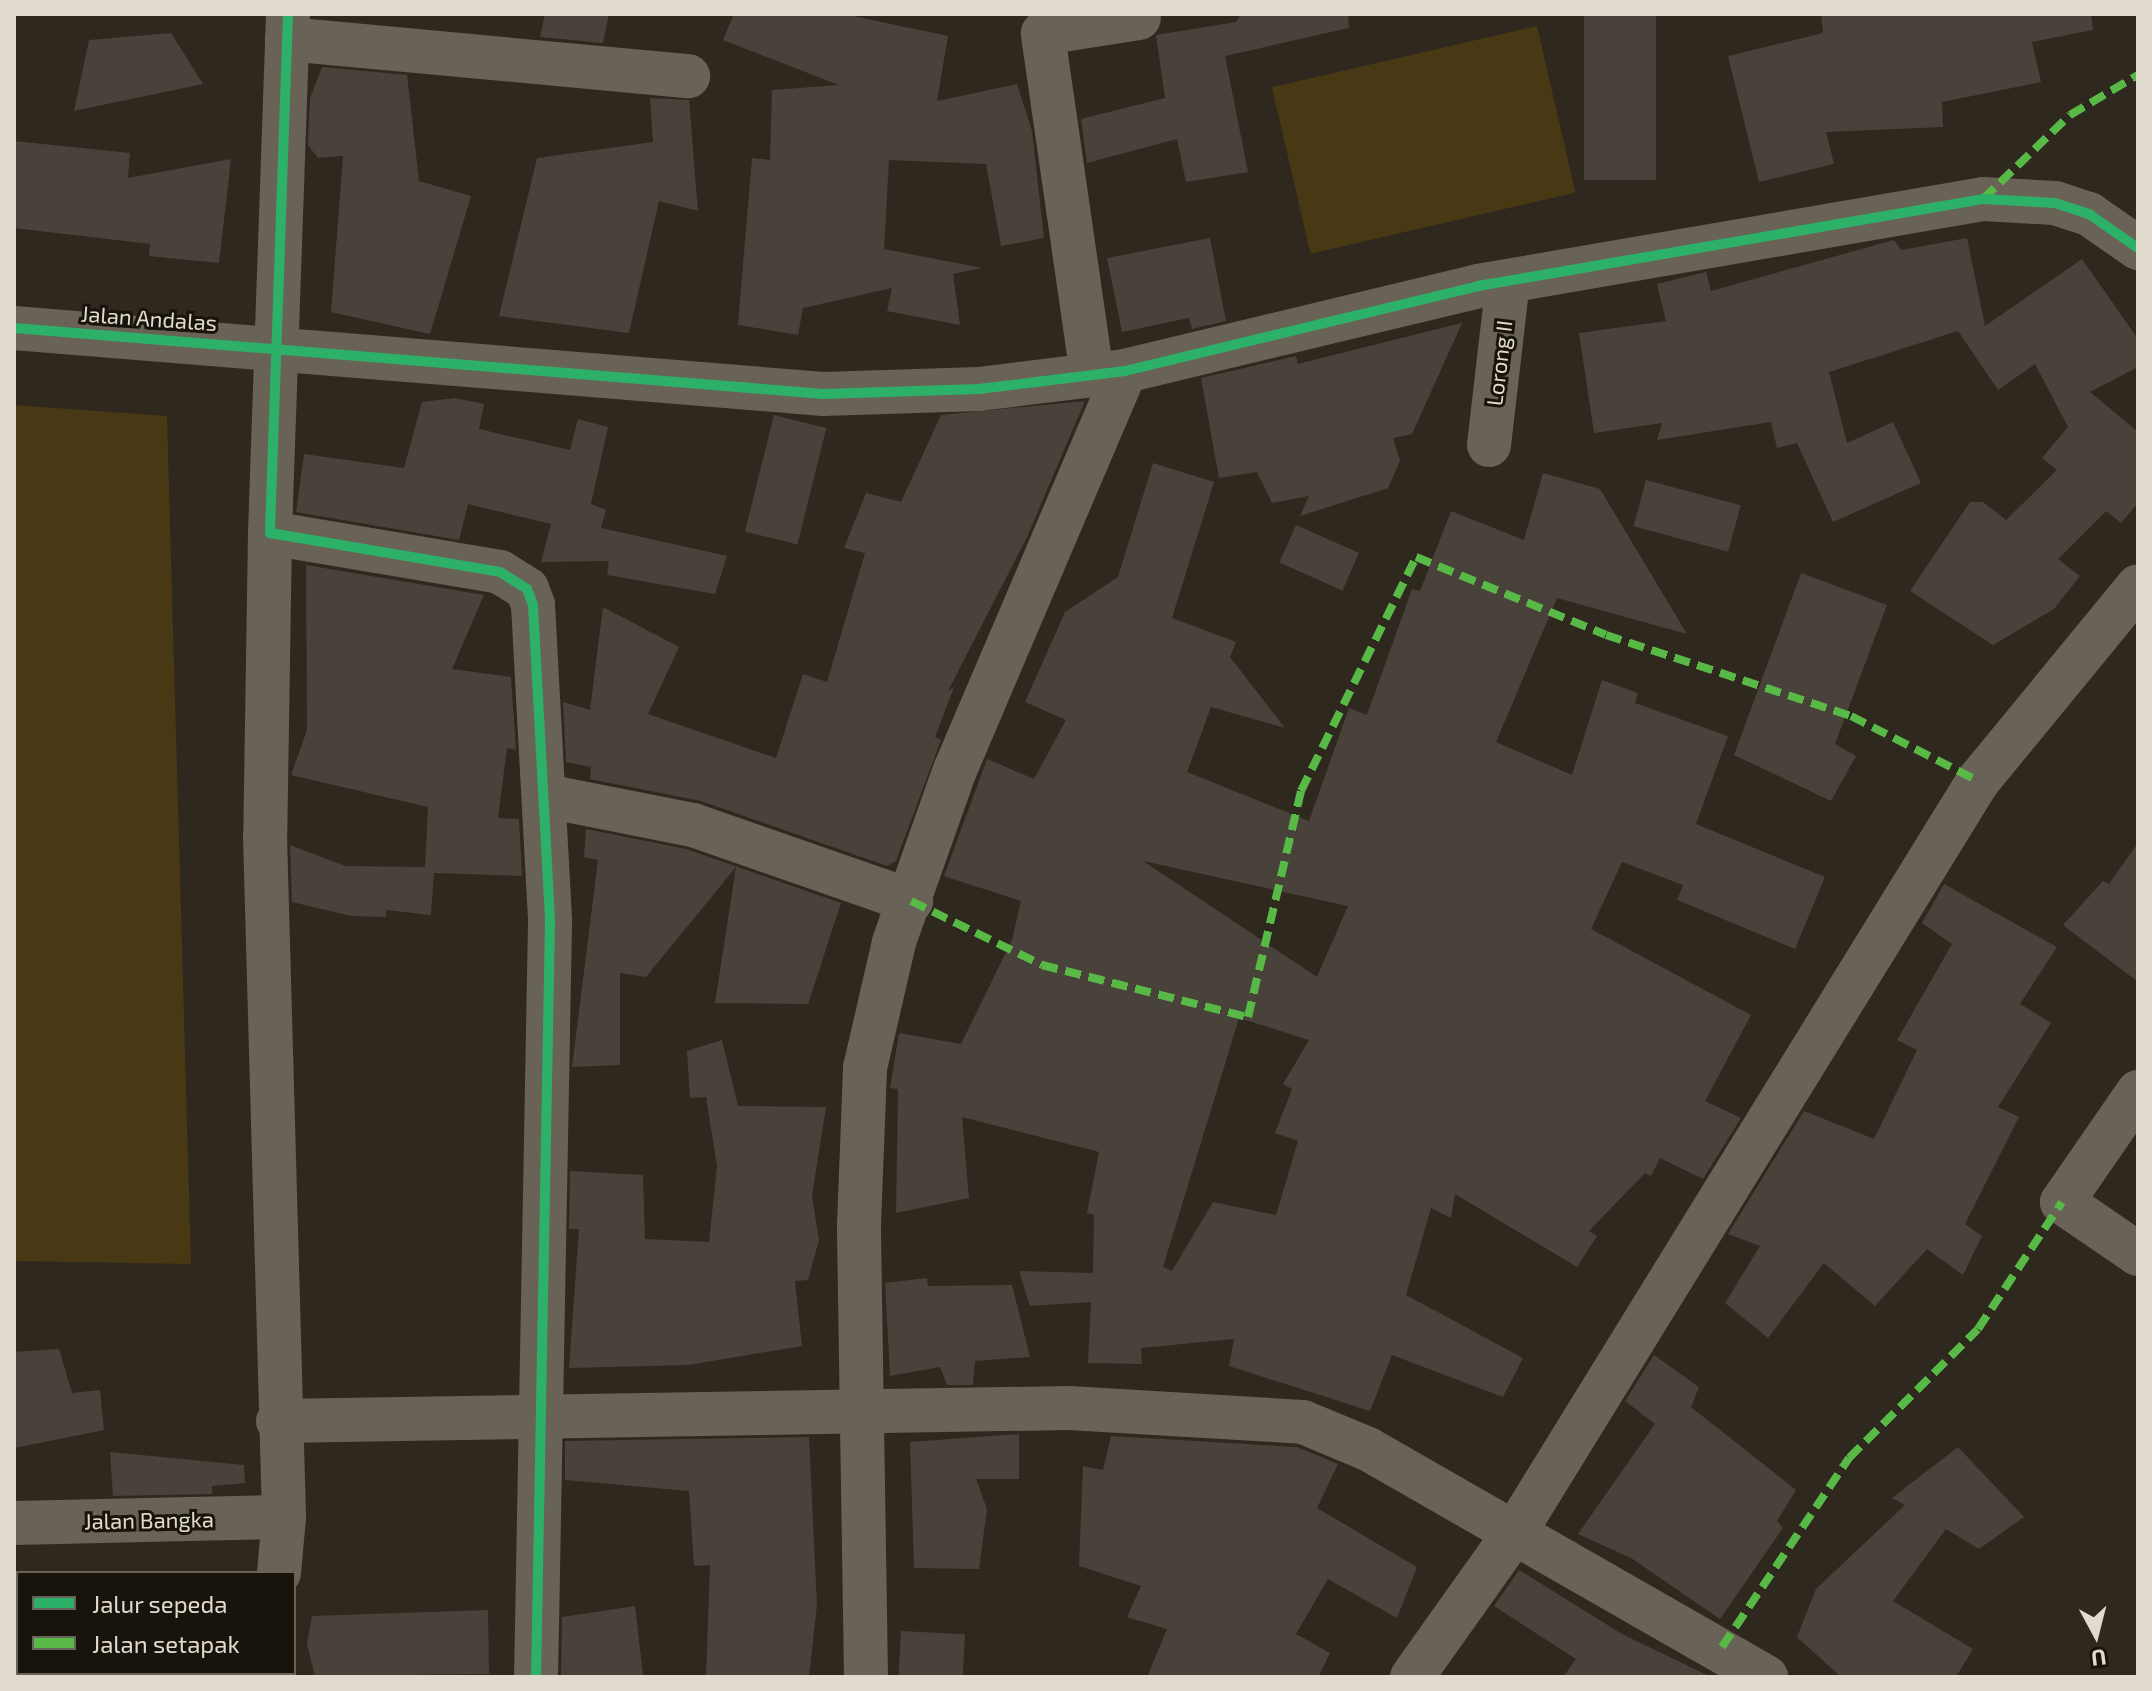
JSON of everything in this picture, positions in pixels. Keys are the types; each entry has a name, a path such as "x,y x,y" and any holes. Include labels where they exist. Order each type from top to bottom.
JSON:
{"street":[{"path":"866,1677 860,1416 865,1068 911,901 955,770 1108,373 1043,33 1139,18"},
{"path":"279,1571 284,1517 278,1421 265,836 270,533 281,347 287,26 688,76"},
{"name":"Jalan Andalas","path":"14,328 281,347 823,394 1108,373 1508,281 1983,199 2055,203 2089,214 2138,248"},
{"name":"Lorong II","path":"1489,445 1508,281"},
{"path":"270,533 500,572 527,589 546,796 550,922 537,1415 536,1677"},
{"path":"1412,1677 1515,1532 1978,781 2138,586"},
{"path":"546,796 693,825 911,901"},
{"path":"2138,1092 2062,1202 2138,1254"},
{"path":"278,1421 537,1415 860,1416 1140,1409 1303,1422 1368,1449 1766,1677"},
{"name":"Jalan Bangka","path":"14,1523 284,1517"}],"shaded area":[{"path":"1537,26 1575,193 1310,254 1272,87"},
{"path":"14,405 167,416 191,1264 14,1261"}],"building":[{"path":"545,14 609,14 603,43 540,37"},
{"path":"734,14 853,16 948,36 937,101 1017,84 1032,131 1044,238 1001,246 986,164 889,160 884,249 982,268 953,274 960,325 887,311 892,288 803,308 798,335 738,325 752,158 770,160 772,90 839,85 723,40"},
{"path":"1241,14 1348,14 1349,28 1225,56 1248,172 1186,182 1177,139 1087,163 1081,119 1165,98 1156,35 1236,22"},
{"path":"1584,14 1656,14 1656,180 1584,180"},
{"path":"1821,14 2091,14 2093,30 2032,42 2041,82 1942,102 1943,127 1826,132 1834,164 1759,182 1728,56 1823,33"},
{"path":"171,33 203,84 74,111 89,40"},
{"path":"322,67 407,75 419,181 471,196 430,334 331,312 343,156 318,158 308,145 310,98"},
{"path":"650,98 689,100 698,211 659,201 629,333 499,316 537,158 653,142"},
{"path":"14,141 130,153 128,178 231,159 219,263 149,256 150,244 14,228"},
{"path":"1210,238 1226,321 1192,329 1189,318 1122,332 1107,258"},
{"path":"1967,238 1985,326 2082,259 2138,339 2138,367 2090,392 2138,432 2138,503 2121,523 2106,511 2058,559 2080,576 2054,609 1993,645 1910,591 1970,502 1983,502 2006,520 2057,470 2042,458 2068,427 2035,364 1998,390 1958,331 1829,372 1847,443 1893,422 1921,483 1833,522 1797,443 1777,448 1771,422 1657,440 1662,423 1594,433 1579,333 1666,321 1657,284 1706,272 1711,291 1894,240 1901,250"},
{"path":"1462,323 1412,434 1393,438 1400,461 1388,488 1300,516 1309,496 1272,503 1257,472 1219,478 1201,378 1296,356 1298,364"},
{"path":"455,398 484,404 479,429 570,450 578,419 608,427 591,504 606,510 601,528 727,556 715,594 607,575 609,561 541,562 551,524 468,504 459,540 296,512 304,454 404,468 422,402"},
{"path":"1085,401 1027,537 948,691 954,687 935,737 941,740 896,861 887,866 701,801 590,779 591,767 566,762 563,702 590,710 603,607 679,647 648,714 776,758 803,674 827,682 865,553 844,548 866,493 901,502 941,415"},
{"path":"774,415 826,428 797,544 745,531"},
{"path":"1153,463 1214,482 1172,618 1236,642 1230,657 1285,728 1211,707 1187,772 1309,821 1349,708 1367,715 1412,589 1420,591 1451,511 1524,540 1543,473 1600,489 1687,634 1557,598 1496,742 1572,775 1602,680 1638,693 1635,703 1728,736 1696,824 1825,877 1795,949 1677,900 1683,885 1622,862 1591,929 1751,1015 1705,1101 1741,1118 1703,1179 1660,1158 1651,1176 1645,1173 1589,1231 1597,1236 1577,1267 1455,1194 1451,1218 1431,1208 1406,1295 1523,1358 1503,1397 1392,1355 1370,1411 1229,1366 1234,1339 1141,1348 1142,1364 1088,1363 1091,1302 1030,1306 1019,1271 1093,1273 1094,1215 1087,1213 1099,1152 962,1117 969,1198 896,1213 898,1089 890,1088 899,1033 961,1044 1012,940 1021,901 944,876 987,759 1034,779 1066,720 1025,702 1065,612 1118,577","holes":["1143,861 1348,906 1317,977","1239,1018 1309,1040 1283,1084 1292,1089 1275,1133 1298,1141 1276,1215 1213,1202 1172,1271 1163,1267"]},
{"path":"1646,480 1741,505 1728,552 1634,526"},
{"path":"1296,525 1359,553 1342,591 1279,562"},
{"path":"306,565 484,595 452,669 511,677 516,750 507,748 498,818 519,819 522,876 434,873 431,915 386,910 386,917 351,916 292,902 290,845 345,866 425,867 428,807 291,775 307,730"},
{"path":"1801,573 1887,605 1835,744 1856,756 1831,801 1734,755"},
{"path":"586,829 686,849 841,903 808,1004 715,1003 736,867 646,977 620,973 620,1065 572,1067 598,860 584,857"},
{"path":"2138,843 2138,982 2063,925 2103,881 2109,884"},
{"path":"1944,884 2057,947 2020,1004 2051,1023 1998,1107 2019,1117 1965,1224 1982,1236 1963,1275 1927,1249 1875,1306 1824,1263 1768,1338 1725,1303 1760,1246 1728,1234 1804,1111 1874,1139 1917,1050 1897,1040 1952,944 1922,923"},
{"path":"722,1040 738,1106 826,1107 812,1196 819,1240 808,1280 795,1281 802,1346 688,1365 569,1368 579,1229 569,1229 570,1171 643,1175 645,1239 709,1242 717,1166 706,1097 690,1098 687,1051"},
{"path":"927,1278 928,1286 1012,1285 1030,1357 975,1361 973,1385 947,1385 940,1367 890,1376 885,1283"},
{"path":"59,1349 72,1393 100,1390 104,1430 14,1448 14,1352"},
{"path":"1654,1355 1699,1387 1691,1407 1796,1490 1777,1521 1783,1528 1720,1619 1631,1558 1578,1534 1655,1424 1625,1401"},
{"path":"1019,1434 1019,1479 976,1479 987,1509 979,1569 914,1568 910,1442"},
{"path":"1111,1436 1297,1447 1338,1464 1317,1508 1417,1567 1397,1618 1328,1579 1296,1634 1330,1653 1318,1677 1147,1677 1167,1629 1127,1617 1141,1586 1079,1566 1083,1466 1103,1470"},
{"path":"809,1437 817,1605 809,1677 706,1677 710,1565 694,1566 689,1491 565,1480 565,1441"},
{"path":"1958,1447 2024,1517 1979,1549 1946,1529 1893,1601 1973,1649 1956,1677 1841,1677 1797,1637 1816,1589 1905,1505 1892,1498"},
{"path":"110,1452 244,1465 245,1483 212,1486 212,1494 113,1496"},
{"path":"1519,1570 1622,1634 1711,1677 1563,1677 1576,1659 1494,1606"},
{"path":"635,1606 643,1675 561,1677 562,1617"},
{"path":"488,1610 489,1674 315,1676 307,1644 312,1616"},
{"path":"901,1631 965,1634 963,1677 899,1677"}],"marked path":[{"path":"1983,199 2070,115 2138,75"},
{"path":"911,901 1042,965 1248,1017 1301,791 1416,557 1606,635 1851,716 1978,781"},
{"path":"1722,1647 1849,1458 1978,1329 2062,1202"}],"cycle path":[{"path":"288,14 270,533 500,572 527,589 533,605 550,922 536,1677"},
{"path":"14,328 823,394 979,389 1125,371 1478,286 1983,199 2055,203 2089,214 2138,248"}]}
